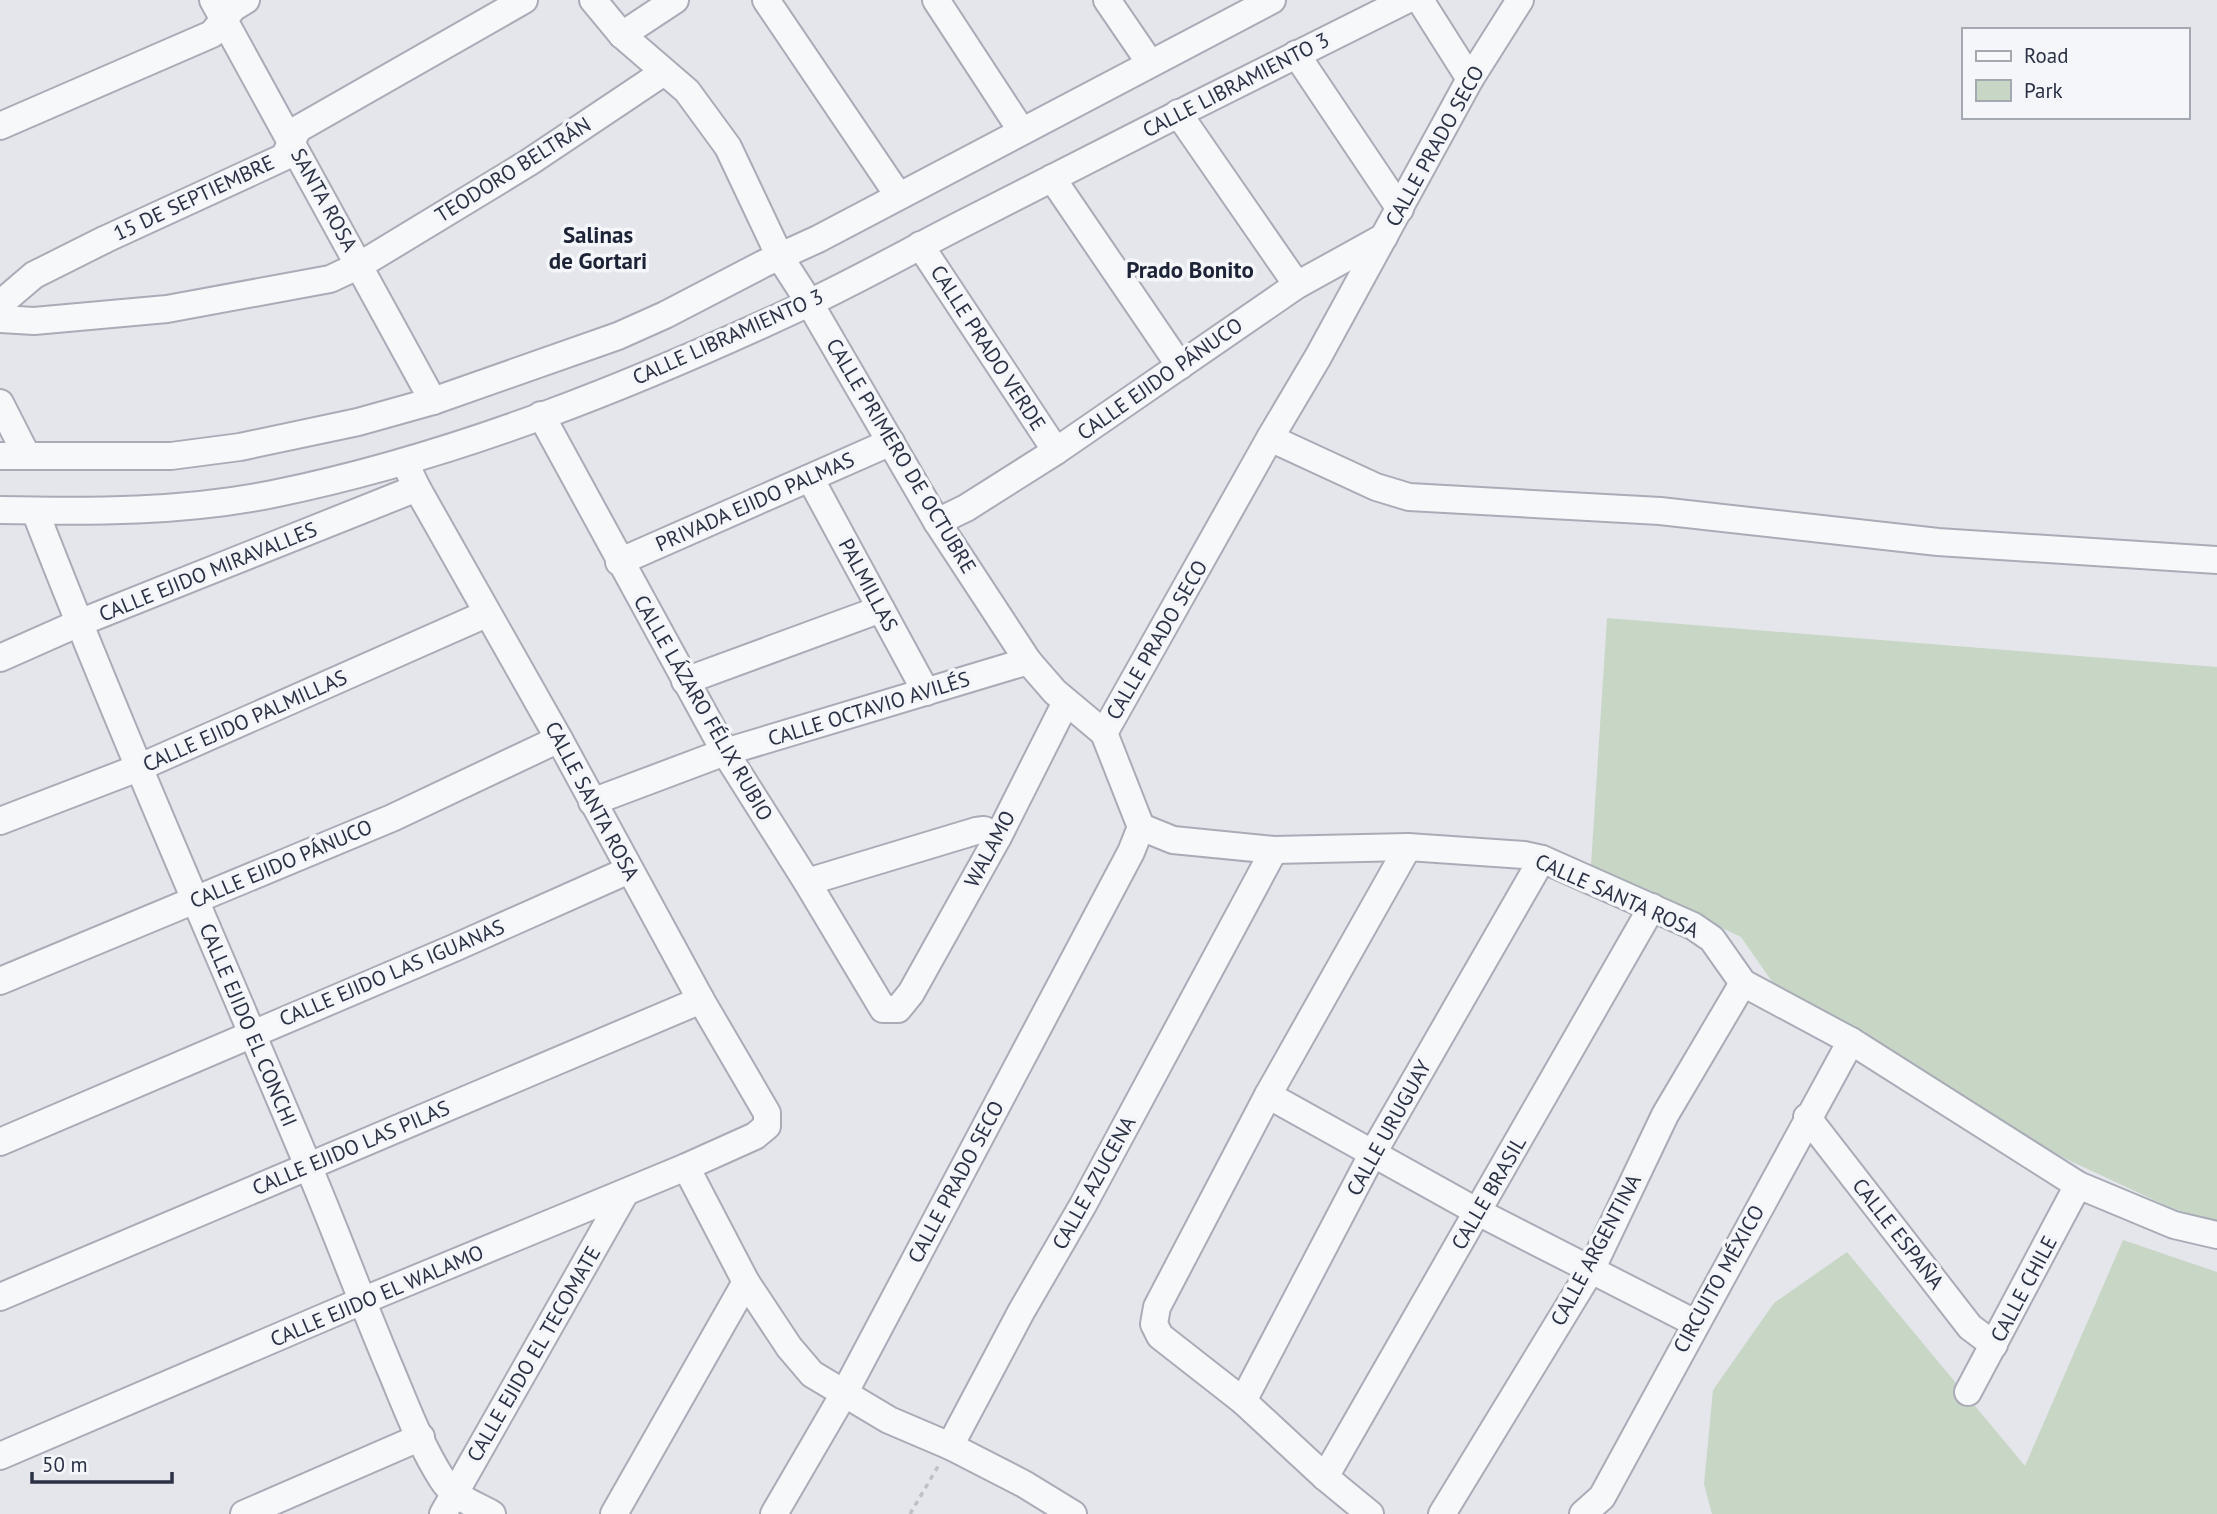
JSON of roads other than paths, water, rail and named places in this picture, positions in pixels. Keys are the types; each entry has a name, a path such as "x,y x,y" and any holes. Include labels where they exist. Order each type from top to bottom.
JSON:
{"street":[{"path":"0,126 212,34 218,10 233,8 246,0"},
{"name":"15 DE SEPTIEMBRE","path":"0,304 34,275 284,157 298,129 524,0"},
{"name":"CALLE PRIMERO DE OCTUBRE","path":"593,0 622,35 687,91 728,147 780,257 937,522 1028,662 1066,702 1104,733"},
{"path":"622,35 675,0"},
{"path":"766,0 898,195"},
{"path":"936,0 1021,130"},
{"path":"1107,0 1150,63"},
{"name":"CALLE LIBRAMIENTO 3","path":"0,510 141,509 206,504 271,494 405,463 541,415 662,370 809,302 1406,0"},
{"path":"1420,0 1470,79"},
{"name":"CALLE PRADO SECO","path":"774,1514 845,1392 1132,852 1141,827 1104,733 1318,357 1470,79 1520,0"},
{"path":"0,456 171,456 240,447 358,422 433,401 618,336 666,315 780,257 1262,2"},
{"name":"SANTA ROSA","path":"218,10 433,401"},
{"path":"1296,54 1400,209"},
{"name":"TEODORO BELTRÁN","path":"0,319 34,321 167,309 330,279 360,265 528,163 664,72"},
{"path":"1178,113 1297,285"},
{"path":"1052,178 1180,366"},
{"name":"CALLE EJIDO PÁNUCO","path":"937,522 966,508 1056,452 1297,285 1384,237"},
{"name":"CALLE PRADO VERDE","path":"920,245 1056,452"},
{"path":"0,403 27,456"},
{"name":"CALLE LÁZARO FÉLIX RUBIO","path":"541,415 725,752 874,995"},
{"path":"1270,438 1376,487 1409,497 1660,511 1938,542 2217,560"},
{"name":"PRIVADA EJIDO PALMAS","path":"619,562 891,442"},
{"name":"CALLE SANTA ROSA","path":"405,463 486,614 559,739 701,1000 767,1113 767,1126 755,1136"},
{"name":"PALMILLAS","path":"810,478 926,692"},
{"name":"CALLE EJIDO MIRAVALLES","path":"0,658 417,488"},
{"name":"CALLE EJIDO EL CONCHI","path":"35,511 138,768 308,1166 362,1301 429,1456 444,1483 449,1504 492,1514"},
{"path":"685,681 881,609"},
{"name":"CALLE EJIDO PALMILLAS","path":"0,821 138,768 486,614"},
{"name":"CALLE OCTAVIO AVILÉS","path":"592,802 725,752 1028,662"},
{"name":"WALAMO","path":"874,995 883,1009 898,1009 911,993 998,836 1066,702"},
{"name":"CALLE EJIDO PÁNUCO","path":"0,981 392,818 559,739"},
{"name":"CALLE SANTA ROSA","path":"1141,827 1173,840 1274,850 1408,847 1502,852 1542,859 1693,926 1712,939 1743,983 1851,1041 2078,1185 2175,1224 2217,1235"},
{"path":"807,882 976,831 984,830 998,836"},
{"path":"1370,1514 1325,1477 1243,1401 1160,1336 1154,1324 1157,1307 1268,1095 1408,847"},
{"name":"CALLE AZUCENA","path":"950,1446 1274,850"},
{"name":"CALLE URUGUAY","path":"1243,1401 1373,1153 1542,859"},
{"name":"CALLE EJIDO LAS IGUANAS","path":"0,1142 629,870"},
{"name":"CALLE BRASIL","path":"1325,1477 1652,907"},
{"name":"CALLE ARGENTINA","path":"1442,1514 1592,1268 1665,1115 1743,983"},
{"name":"CALLE EJIDO LAS PILAS","path":"0,1297 701,1000"},
{"name":"CIRCUITO MÉXICO","path":"1583,1514 1602,1497 1807,1117 1851,1041"},
{"path":"1268,1095 1478,1212 1695,1323"},
{"name":"CALLE ESPAÑA","path":"1807,1117 1970,1327 1994,1345"},
{"name":"CALLE EJIDO EL WALAMO","path":"0,1455 755,1136"},
{"path":"686,1167 746,1282 789,1347 812,1374 889,1420 950,1446 1024,1484 1073,1514"},
{"name":"CALLE CHILE","path":"1968,1392 2078,1185"},
{"name":"CALLE EJIDO EL TECOMATE","path":"449,1504 625,1193"},
{"path":"614,1514 746,1282"},
{"path":"244,1514 421,1437"}],"district":[{"name":"Salinas de Gortari","path":"598,248"},
{"name":"Prado Bonito","path":"1190,270"}]}
